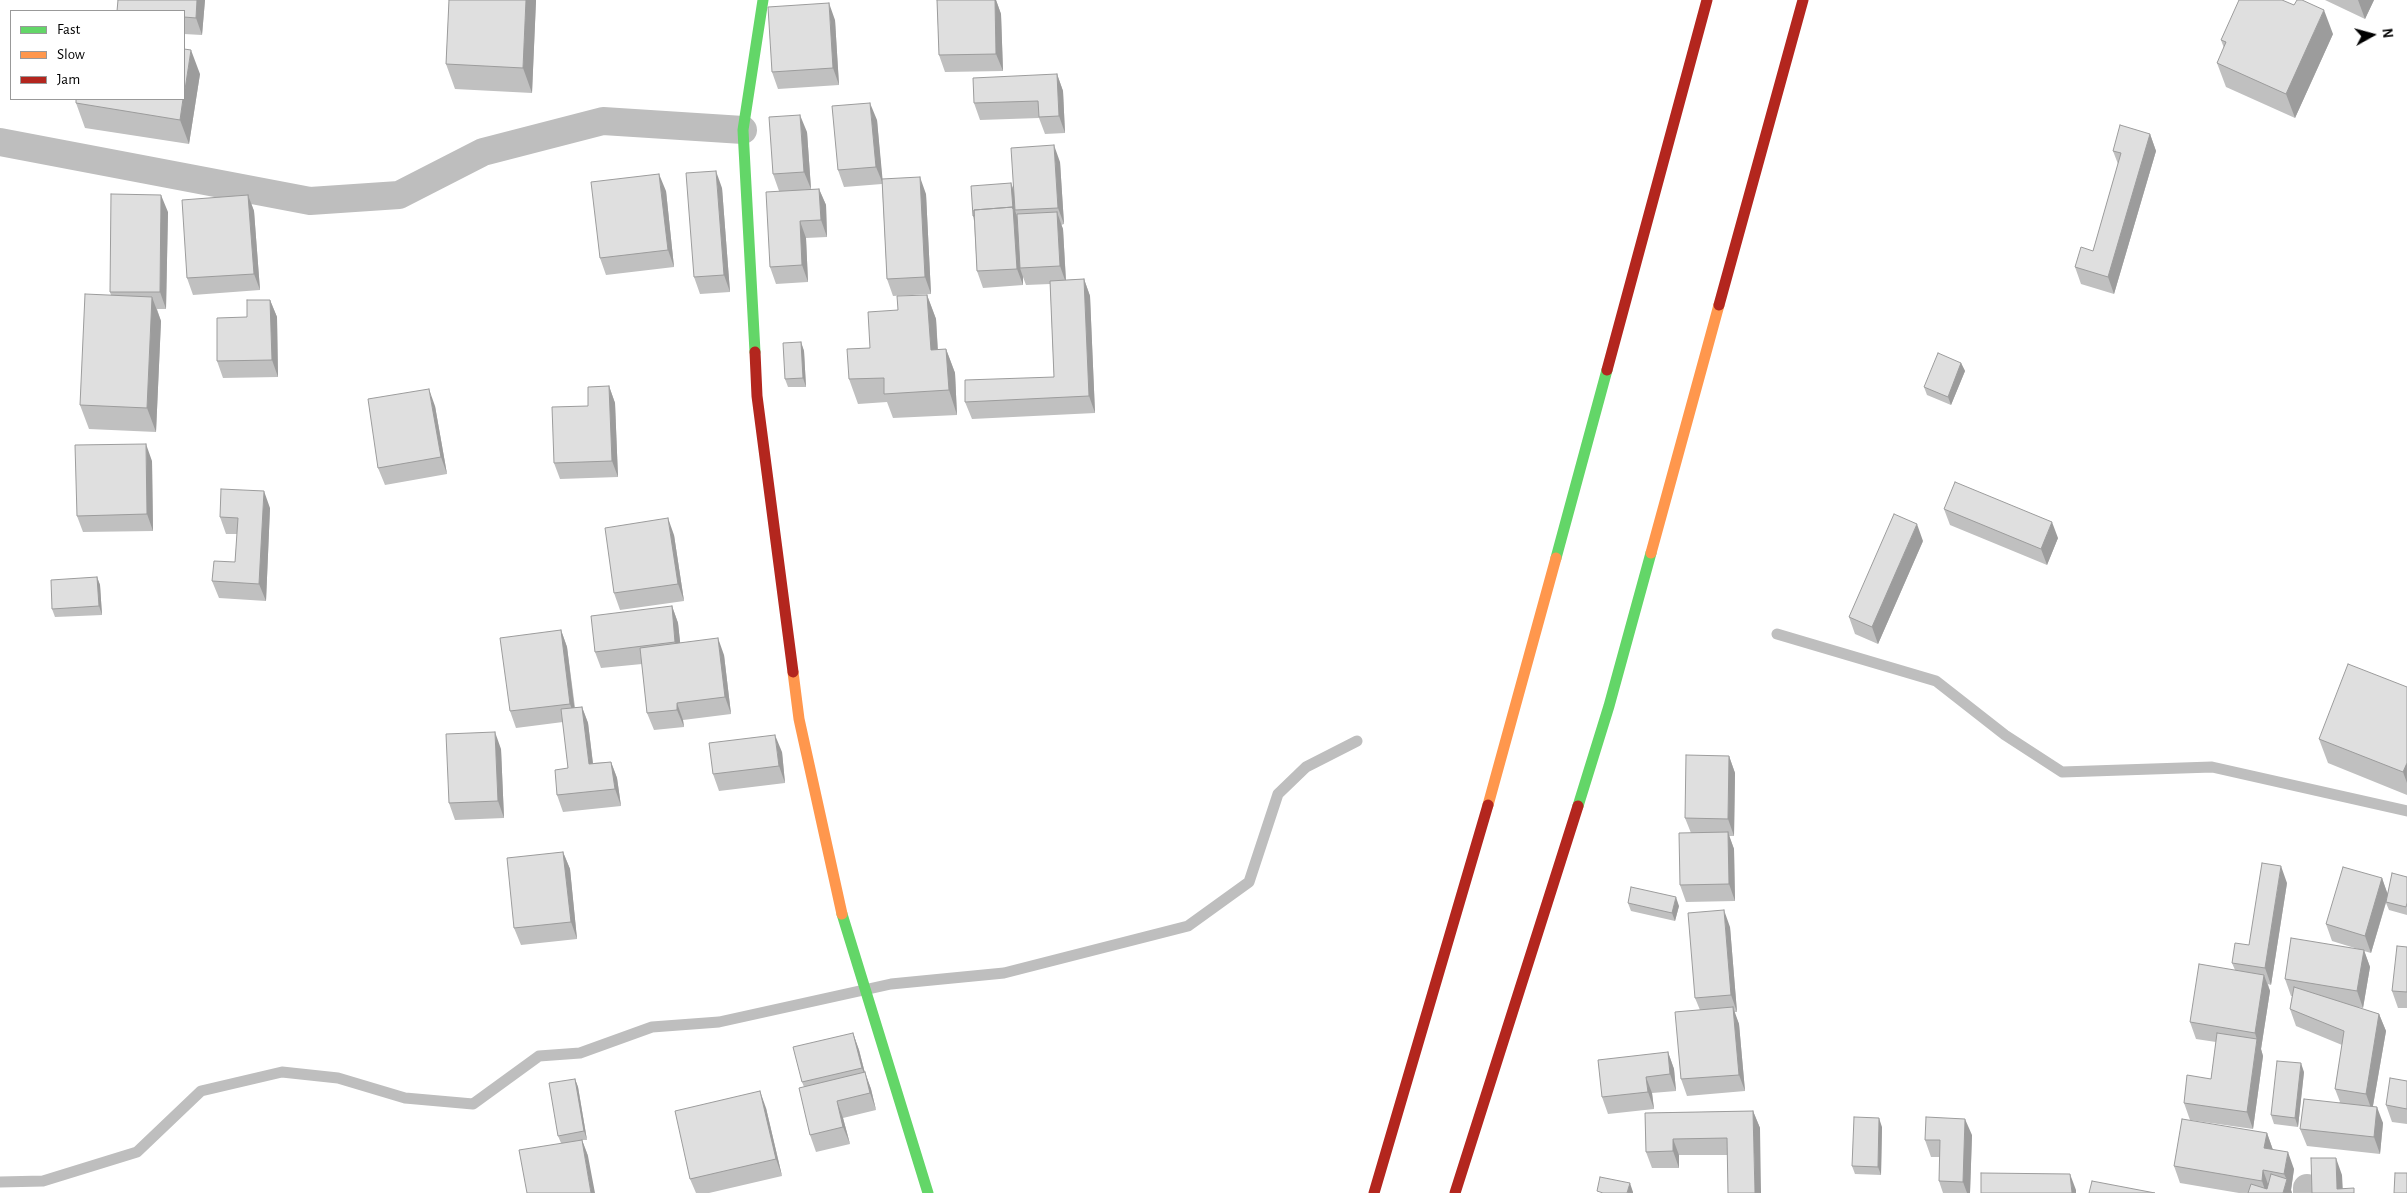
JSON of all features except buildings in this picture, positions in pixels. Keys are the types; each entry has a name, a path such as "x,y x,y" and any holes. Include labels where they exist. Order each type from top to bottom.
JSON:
{"main road":[{"path":"763,0 742,130 757,396 797,709 845,927 928,1193"},
{"path":"1374,1193 1506,743 1707,0"},
{"path":"1455,1193 1609,706 1803,0"}],"street":[{"path":"0,142 310,201 399,195 483,152 603,121 742,130"}],"waterway":[{"path":"1777,634 1936,681 2005,735 2062,772 2212,767 2407,811"},
{"path":"0,1182 43,1181 137,1152 201,1091 282,1072 338,1078 405,1098 473,1104 539,1056 580,1053 652,1027 719,1022 891,984 1004,973 1188,926 1249,882 1278,794 1306,767 1357,741"}],"traffic: fast":[{"path":"755,352 743,130 763,0"},
{"path":"1556,558 1607,370"},
{"path":"1578,806 1609,706 1651,553"},
{"path":"842,914 928,1193"}],"traffic: slow":[{"path":"1651,553 1719,305"},
{"path":"1488,805 1556,558"},
{"path":"793,672 799,719 842,914"}],"traffic: jam":[{"path":"1607,370 1707,0"},
{"path":"1719,305 1803,0"},
{"path":"755,352 757,396 793,672"},
{"path":"1374,1193 1488,805"},
{"path":"1455,1193 1578,806"}]}
